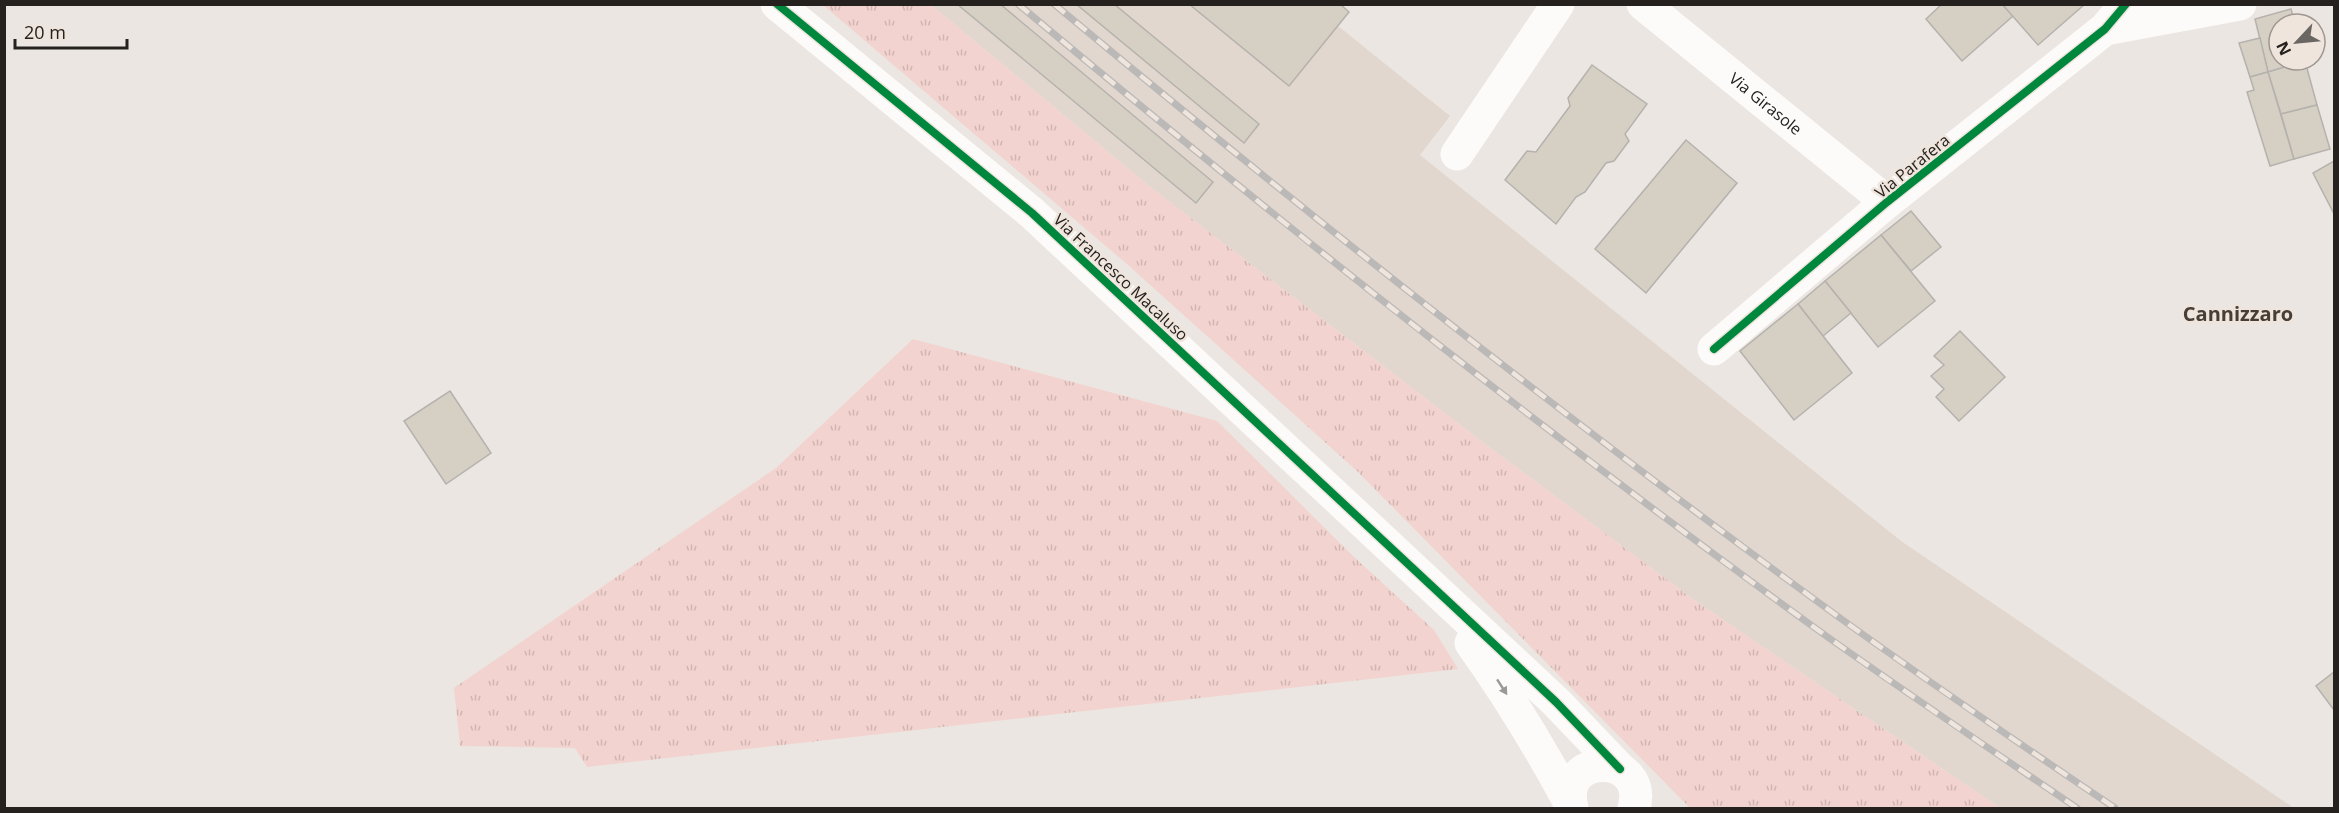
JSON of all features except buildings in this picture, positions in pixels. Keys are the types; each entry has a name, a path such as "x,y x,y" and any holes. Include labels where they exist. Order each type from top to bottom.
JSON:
{"street":[{"name":"Via Francesco Macaluso","path":"777,4 1032,213 1432,587"},
{"path":"1457,154 1558,4"},
{"name":"Via Girasole","path":"1643,4 1887,202"},
{"name":"Via Parafera","path":"1714,349 1887,202 2105,29 2126,4"},
{"path":"2105,29 2240,4"},
{"path":"1432,587 1556,702 1636,793"},
{"path":"1432,587 1500,684 1543,754 1571,807"},
{"path":"1571,807 1570,798 1574,783 1583,771 1598,765 1613,766 1636,793"}],"shaded area":[{"path":"931,5 1340,5 1349,12 1338,26 1450,116 1420,155 1901,541 2294,808 2000,808 1697,602 1485,444 1149,186"}],"green space":[{"path":"823,5 931,5 1149,186 1485,444 1697,602 2000,808 1690,808 1357,471 1128,265"},
{"path":"913,339 1217,421 1355,558 1434,630 1458,669 587,767 575,748 460,746 454,688 776,468"}],"railway":[{"path":"1018,4 1317,249 1520,408 1829,638 2077,808"},
{"path":"1054,4 1442,318 1640,470 1874,642 2115,808"}],"cycle path":[{"path":"777,4 1032,213 1556,702 1620,769"},
{"path":"1714,349 1887,202 2105,29 2126,4"}],"district":[{"name":"Cannizzaro","path":"2238,313"}]}
